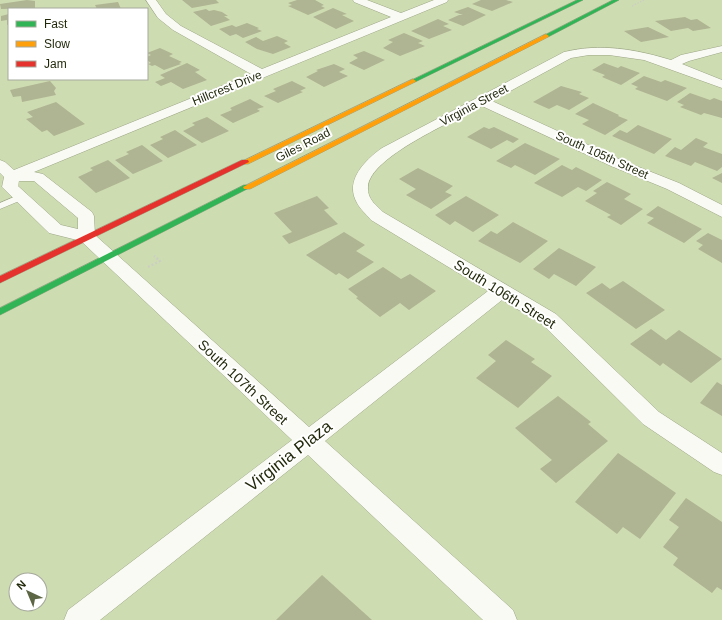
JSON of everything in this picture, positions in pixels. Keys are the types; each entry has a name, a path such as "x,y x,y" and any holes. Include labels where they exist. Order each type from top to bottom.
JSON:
{"main road":[{"name":"Giles Road","path":"0,280 581,0"},
{"name":"Giles Road","path":"0,312 618,0"}],"street":[{"path":"151,0 162,16 177,28 261,74"},
{"path":"358,0 400,17"},
{"name":"Hillcrest Drive","path":"6,170 261,74 443,0"},
{"path":"671,65 685,58 719,49"},
{"name":"Virginia Street","path":"360,190 364,174 377,158 387,151 568,55 582,52 608,50 645,56 722,84"},
{"name":"South 105th Street","path":"482,101 616,163 673,186 722,212"},
{"path":"6,170 38,177 86,216 87,237 55,230 10,187 6,170"},
{"name":"South 106th Street","path":"360,190 363,201 377,216 549,319 651,418 722,465"},
{"name":"South 107th Street","path":"87,237 503,620"},
{"name":"Virginia Plaza","path":"78,620 501,291"}],"lane":[{"path":"0,206 21,197"}],"building":[{"path":"27,0 35,1 35,8 1,9 0,4"},
{"path":"182,0 216,0 219,3 192,8"},
{"path":"297,0 315,0 324,5 321,6 325,8 308,15 288,6 292,5 288,3"},
{"path":"481,0 506,0 513,2 492,11 472,4"},
{"path":"118,2 121,8 96,8 95,5"},
{"path":"468,7 486,15 463,26 448,20 459,15 463,15 454,12"},
{"path":"333,8 347,14 342,15 354,21 336,29 313,17"},
{"path":"206,9 209,11 214,10 222,12 228,16 224,16 230,20 211,26 193,12"},
{"path":"8,14 8,24 7,20 1,21 1,16"},
{"path":"685,17 691,20 697,19 711,28 693,31 688,28 671,31 655,21"},
{"path":"438,19 449,24 443,26 452,30 429,39 411,31"},
{"path":"247,23 259,28 257,29 262,31 243,38 236,34 230,36 219,29 232,25 236,27"},
{"path":"648,27 669,37 641,42 624,31"},
{"path":"404,33 423,41 418,43 425,46 400,56 383,48 393,42 388,40"},
{"path":"277,36 288,41 284,43 291,47 273,54 257,49 245,42 256,37 263,41"},
{"path":"160,48 173,54 169,56 182,62 179,63 181,64 164,70 155,65 152,66 148,64 151,63 148,61 148,56 151,55 148,53"},
{"path":"364,51 385,60 364,70 349,63 358,58 353,55"},
{"path":"187,63 200,70 195,72 207,80 183,89 171,82 161,86 155,82 165,78 160,75"},
{"path":"604,63 618,68 621,66 640,73 621,85 602,77 605,75 592,70"},
{"path":"334,64 345,69 339,72 348,76 324,87 306,77 318,71 316,70"},
{"path":"644,76 661,82 665,80 687,88 667,101 635,89 638,87 631,84"},
{"path":"50,81 56,88 54,91 56,95 22,102 21,96 13,97 10,90"},
{"path":"292,81 306,88 300,91 303,92 278,103 264,96 276,91 273,89"},
{"path":"561,86 582,92 579,94 589,98 569,110 557,105 549,109 533,102"},
{"path":"690,93 710,100 714,98 722,101 722,118 704,113 701,115 680,107 684,105 677,102"},
{"path":"250,99 264,107 257,109 260,111 233,123 220,115 232,110 230,108"},
{"path":"56,102 85,124 54,136 47,130 42,132 26,119 33,117 27,112"},
{"path":"593,103 628,120 605,135 582,124 589,120 575,114"},
{"path":"207,117 229,131 202,143 183,131 195,125 192,123"},
{"path":"638,125 672,139 654,154 612,136 620,130 627,133"},
{"path":"484,127 489,129 494,127 519,139 513,143 507,140 491,149 467,137"},
{"path":"175,130 197,145 168,158 150,145 163,139 160,137"},
{"path":"696,138 708,143 703,147 722,154 722,167 717,171 695,162 691,166 665,156 675,147 681,150"},
{"path":"525,143 560,159 535,175 515,165 511,168 496,161"},
{"path":"142,145 163,161 133,174 115,160 129,154 126,152"},
{"path":"108,160 130,178 96,193 78,177 93,170 90,168"},
{"path":"562,165 572,170 576,167 602,180 586,191 578,187 562,197 534,183"},
{"path":"418,168 453,186 445,192 452,195 431,209 406,195 416,189 399,179"},
{"path":"722,173 722,183 712,178"},
{"path":"607,182 631,194 624,199 643,209 621,225 607,217 611,215 585,201 597,193 593,191"},
{"path":"317,196 329,208 324,210 338,224 289,244 282,236 292,232 274,213"},
{"path":"466,196 499,215 473,232 455,221 450,225 435,215"},
{"path":"658,206 702,229 684,243 647,223 654,218 646,215"},
{"path":"513,222 548,241 520,263 478,241 491,231 497,234"},
{"path":"344,232 365,245 356,251 374,262 348,279 339,273 336,275 306,255"},
{"path":"708,233 722,240 722,263 698,249 703,245 696,241"},
{"path":"559,248 596,267 576,286 554,274 549,279 533,269"},
{"path":"383,267 401,279 410,274 436,291 409,310 400,303 380,317 356,298 358,297 348,289"},
{"path":"623,281 665,310 636,329 586,293 602,283 610,289"},
{"path":"651,329 666,340 679,330 722,359 691,383 663,363 660,366 630,344"},
{"path":"506,340 535,359 531,362 552,376 518,408 476,378 496,361 488,355"},
{"path":"717,382 722,385 722,416 700,403"},
{"path":"558,396 591,422 588,424 608,441 556,483 540,469 552,460 515,428"},
{"path":"618,453 676,493 640,539 623,527 617,534 575,502"},
{"path":"686,498 722,522 722,590 717,587 712,593 673,565 678,558 663,547 679,527 669,520"},
{"path":"322,575 372,620 276,620"}],"traffic: fast":[{"path":"413,81 581,0"},
{"path":"546,36 617,0"},
{"path":"0,312 247,187"}],"traffic: slow":[{"path":"247,187 546,36"},
{"path":"245,162 413,81"}],"traffic: jam":[{"path":"0,280 245,162"}]}
